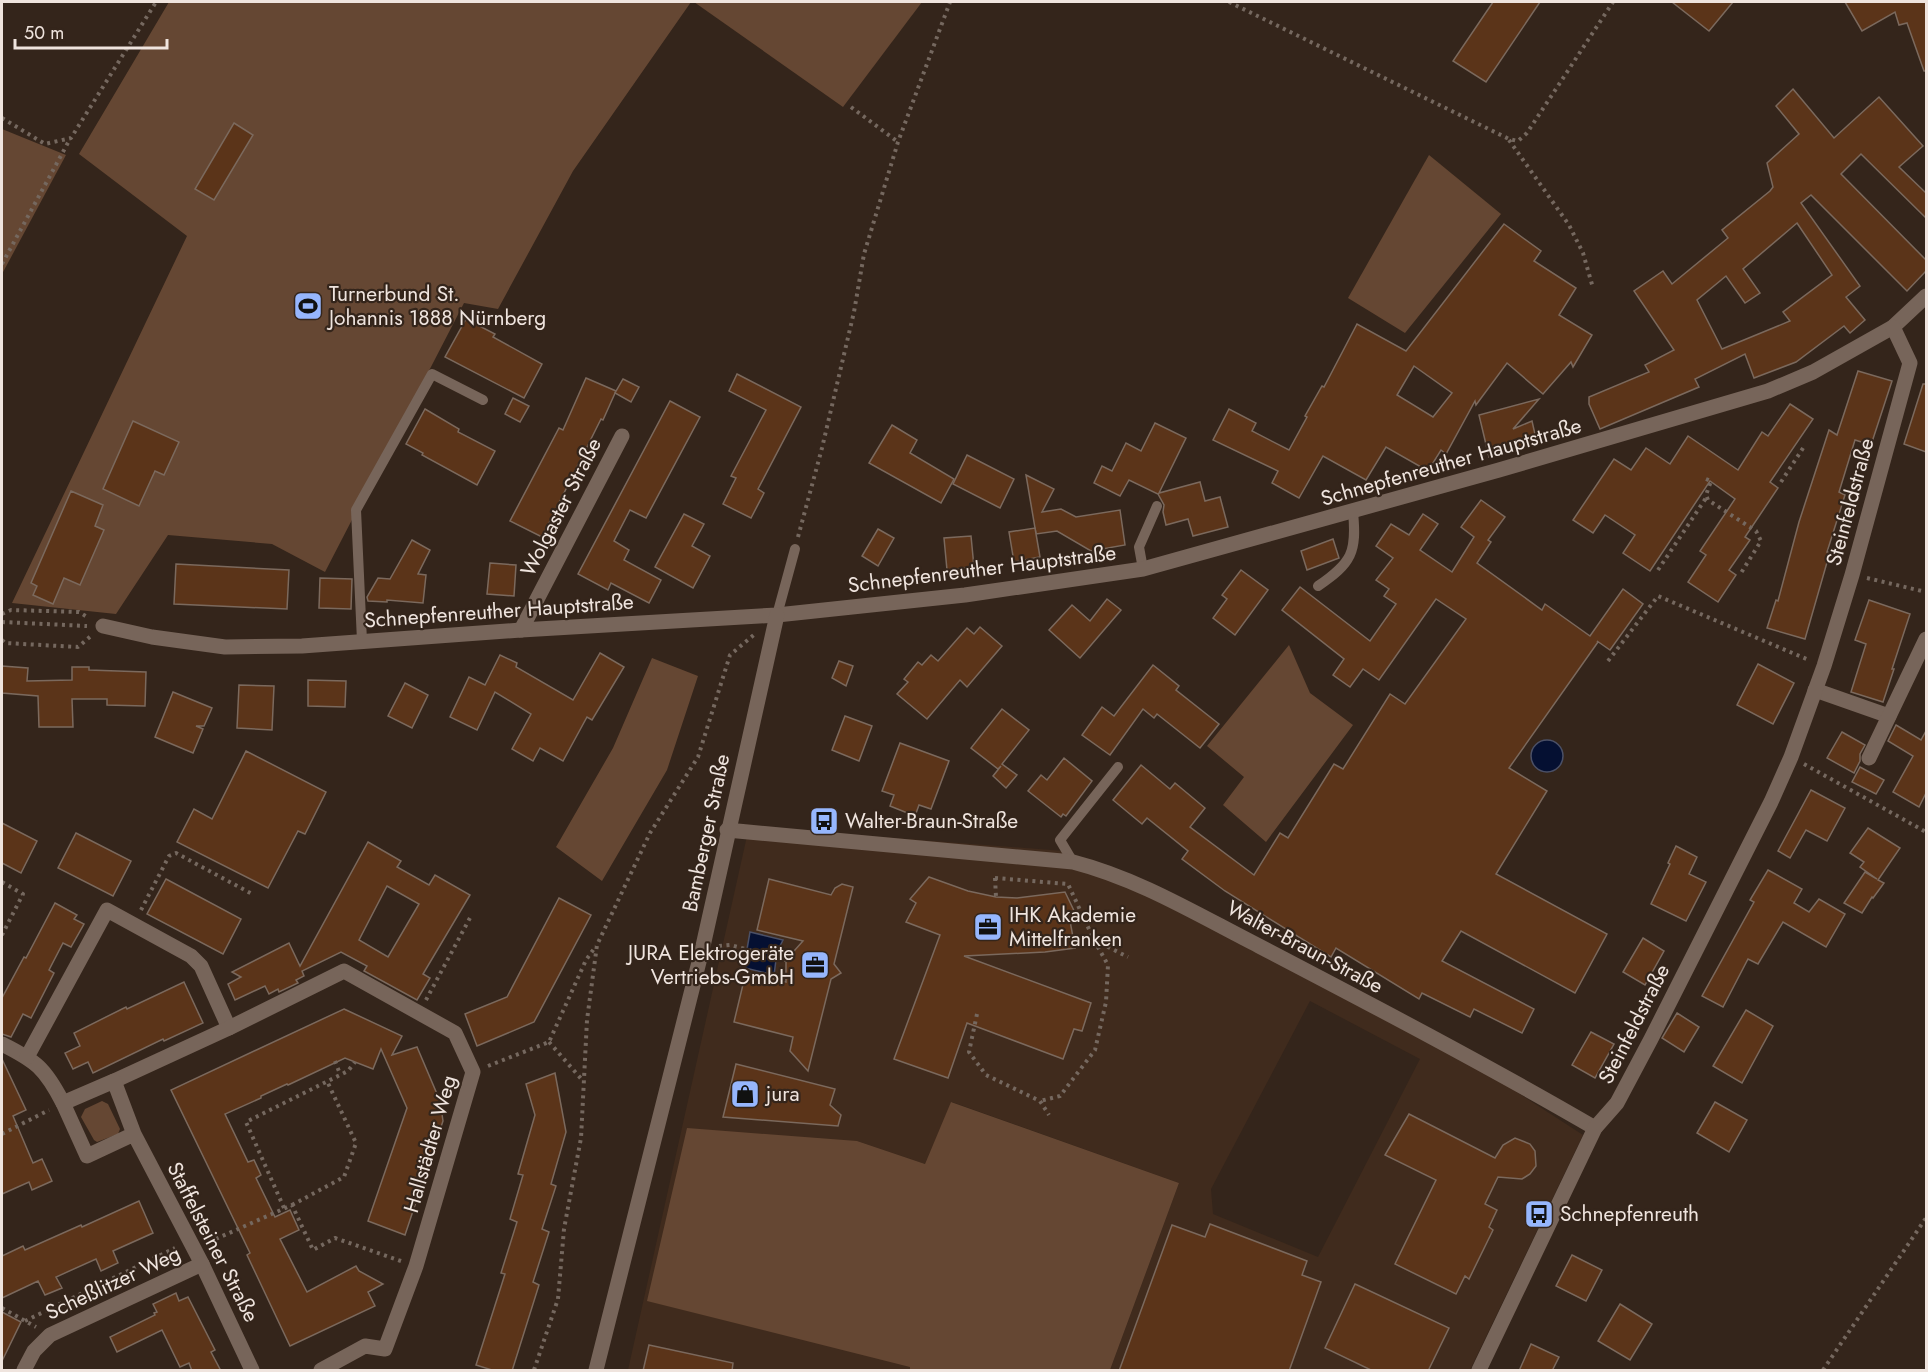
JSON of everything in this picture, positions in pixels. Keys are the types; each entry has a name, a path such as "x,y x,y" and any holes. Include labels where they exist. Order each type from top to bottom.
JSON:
{"street":[{"name":"Schnepfenreuther Hauptstraße","path":"103,626 152,638 225,647 302,646 777,615 965,595 1143,569 1353,512 1768,391 1813,372 1893,327 1926,296"},
{"name":"Steinfeldstraße","path":"1479,1371 1595,1128 1617,1103 1648,1046 1791,757 1824,666 1852,574 1910,363 1893,327"},
{"name":"Wolgaster Straße","path":"521,630 622,436"},
{"name":"Bamberger Straße","path":"596,1371 703,946 727,830 777,615"},
{"path":"1869,758 1926,639"},
{"path":"1815,690 1889,716"},
{"name":"Walter-Braun-Straße","path":"727,830 992,853 1073,862 1106,870 1174,901 1311,973 1595,1128"},
{"path":"27,1057 107,910 191,956 201,966 229,1028"},
{"name":"Hallstädter Weg","path":"118,1079 229,1028 344,971 455,1033 473,1072 416,1266 385,1350 365,1346 321,1371"},
{"path":"2,1044 27,1057 47,1075 63,1103 87,1156 134,1134"},
{"path":"63,1103 118,1079"},
{"name":"Staffelsteiner Straße","path":"118,1079 134,1134 202,1264 252,1371"},
{"name":"Scheßlitzer Weg","path":"24,1371 34,1351 50,1335 202,1264"}],"lane":[{"path":"362,641 356,510 432,374 483,400"},
{"path":"1143,569 1139,547 1157,506"},
{"path":"1318,586 1340,571 1351,555 1354,542 1353,512"},
{"name":"Bamberger Straße","path":"777,615 795,549"},
{"path":"1073,862 1060,840 1118,767"}],"path":[{"path":"2,264 71,138 156,2"},
{"path":"795,549 822,448 854,312 864,254 898,142 948,2"},
{"path":"1228,2 1509,140 1518,141 1527,133 1613,2"},
{"path":"851,107 898,142"},
{"path":"2,118 45,144 71,138"},
{"path":"1509,140 1569,225 1583,253 1593,288"},
{"path":"1781,482 1805,445"},
{"path":"1658,570 1706,498 1711,481 1706,479"},
{"path":"1706,498 1760,536 1761,541 1741,573"},
{"path":"1852,574 1926,592"},
{"path":"1608,661 1658,596 1824,666"},
{"path":"2,614 11,610 79,612 103,626"},
{"path":"473,1072 549,1042 586,960 597,945 650,833 698,757 730,655 777,615"},
{"path":"2,622 103,626"},
{"path":"2,640 5,643 78,647 103,626"},
{"path":"1791,757 1926,832"},
{"path":"134,924 169,856 176,853 254,895"},
{"path":"992,853 996,897"},
{"path":"995,878 1068,885 1108,965 1106,1002 1095,1050 1060,1096 1040,1101"},
{"path":"2,882 24,894 2,935"},
{"path":"420,1013 471,916"},
{"path":"1094,940 1128,957"},
{"path":"534,1371 558,1299 564,1228 581,1138 586,1020 597,945"},
{"path":"741,948 786,960"},
{"path":"977,1014 969,1052 986,1075 1040,1101 1049,1115"},
{"path":"549,1042 584,1082"},
{"path":"335,1061 340,1074"},
{"path":"285,1208 246,1122 348,1071 355,1062"},
{"path":"25,1321 192,1245 292,1205 344,1177 356,1143 327,1081"},
{"path":"2,1134 63,1103"},
{"path":"292,1205 313,1250 335,1238 416,1266"},
{"path":"1822,1371 1926,1218"},
{"path":"2,1308 50,1335"}],"shaded area":[{"name":"Turnerbund St. Johannis 1888 Nürnberg","path":"169,2 691,2 573,171 498,309 464,303 325,572 272,544 168,535 116,614 12,603 187,236 79,154"},
{"path":"694,2 922,2 843,107"},
{"path":"2,129 66,155 2,274"},
{"path":"1429,155 1501,214 1405,333 1348,298"},
{"path":"1289,645 1310,693 1353,725 1266,842 1223,805 1244,777 1207,746"},
{"path":"652,658 698,676 667,770 602,881 556,847 613,748"},
{"path":"749,827 1064,851 1409,1022 1583,1135 1470,1370 1110,1370 1179,1183 952,1102 925,1164 857,1141 910,1370 628,1370","holes":["1310,1001 1420,1059 1318,1257 1213,1214 1211,1189"]},
{"path":"102,1101 108,1104 120,1129 118,1134 97,1142 81,1117 85,1109"},
{"path":"951,1102 1179,1183 1110,1370 910,1370 910,1367 647,1301 687,1128 857,1141 925,1164"}],"water":[{"path":"1547,740 1558,745 1563,756 1558,767 1547,772 1536,767 1531,756 1536,745"},
{"path":"750,932 783,940 777,952 774,975 741,967 746,955"}],"building":[{"path":"1493,2 1540,2 1486,82 1453,61"},
{"path":"1672,2 1733,2 1709,31"},
{"path":"1845,2 1926,2 1926,71 1924,71 1907,23 1899,25 1895,12 1862,31"},
{"path":"1793,89 1834,138 1879,97 1923,146 1899,167 1926,193 1926,218 1861,154 1841,174 1926,260 1926,271 1907,291 1811,195 1801,203 1860,286 1846,297 1865,320 1850,333 1844,326 1796,362 1754,378 1745,354 1695,379 1699,387 1600,429 1589,404 1589,397 1649,372 1645,365 1674,350 1634,291 1663,271 1672,284 1728,238 1722,230 1770,191 1773,187 1767,163 1799,134 1776,106","holes":["1797,223 1832,275 1783,312 1790,321 1722,349 1697,300 1726,276 1745,303 1760,293 1743,269"]},
{"path":"234,123 253,135 214,200 195,189"},
{"path":"1504,224 1541,251 1534,261 1576,288 1559,315 1592,335 1573,367 1571,362 1543,394 1507,363 1476,405 1475,401 1446,454 1441,450 1428,471 1386,447 1366,480 1323,456 1299,498 1272,483 1278,471 1213,440 1229,409 1256,423 1252,431 1289,450 1307,417 1305,416 1322,386 1324,387 1357,324 1406,351","holes":["1414,366 1452,393 1433,417 1397,395"]},
{"path":"466,319 495,334 493,337 542,364 524,398 445,357"},
{"path":"1858,371 1892,381 1871,445 1855,440 1839,492 1845,495 1827,552 1830,552 1805,639 1767,628 1776,600 1778,601 1799,522 1829,430 1837,435"},
{"path":"737,374 801,407 758,489 764,493 751,518 723,504 736,478 731,476 766,410 729,391"},
{"path":"586,378 616,391 542,537 510,521 559,428 563,430"},
{"path":"623,379 639,387 631,402 615,393"},
{"path":"1923,384 1926,384 1926,452 1904,444"},
{"path":"513,398 529,406 520,422 505,414"},
{"path":"1539,399 1513,429 1532,421 1537,443 1489,457 1479,415"},
{"path":"670,401 700,417 646,518 630,510 614,541 629,550 624,560 661,580 649,603 611,583 608,590 578,574"},
{"path":"1790,404 1813,419 1770,482 1778,488 1745,537 1750,540 1729,570 1736,575 1718,602 1688,582 1706,555 1700,551 1735,499 1710,481 1650,571 1623,553 1635,535 1605,515 1593,533 1573,520 1614,459 1631,470 1646,448 1670,464 1688,436 1738,470 1762,432 1768,436"},
{"path":"425,409 459,429 458,432 495,451 477,485 406,444"},
{"path":"133,421 179,442 164,475 155,471 139,506 103,489"},
{"path":"1155,423 1186,438 1159,493 1200,482 1205,501 1220,497 1228,527 1193,536 1188,519 1166,525 1164,505 1158,494 1129,480 1120,496 1094,483 1102,466 1112,471 1126,443 1141,451"},
{"path":"892,425 917,440 910,453 954,479 941,503 869,463"},
{"path":"967,455 1014,479 1000,508 953,484"},
{"path":"1026,475 1054,489 1042,512 1061,509 1076,517 1120,510 1125,545 1091,551 1057,531 1036,534"},
{"path":"71,491 103,505 95,526 104,530 80,585 64,578 53,604 33,595 37,586 31,583"},
{"path":"1481,500 1505,517 1488,540 1491,542 1477,563 1542,610 1545,604 1590,636 1623,589 1643,604 1610,650 1597,641 1509,768 1547,791 1496,874 1607,934 1575,993 1461,931 1442,961 1534,1009 1522,1033 1474,1009 1470,1017 1422,993 1419,999 1336,948 1331,957 1225,891 1182,859 1188,851 1147,818 1142,824 1113,800 1141,765 1170,789 1175,783 1205,808 1190,827 1254,875 1280,833 1288,838 1334,764 1343,769 1390,694 1405,704 1466,619 1436,599 1379,680 1363,669 1350,687 1333,675 1344,659 1282,610 1300,587 1370,641 1396,604 1384,596 1389,589 1376,580 1393,558 1376,546 1391,524 1409,535 1423,514 1438,524 1420,550 1452,572 1474,537 1461,527"},
{"path":"684,514 704,524 692,546 710,556 693,588 655,567"},
{"path":"1035,528 1040,557 1014,562 1009,532"},
{"path":"878,529 894,538 878,566 862,556"},
{"path":"971,536 974,567 947,570 944,538"},
{"path":"1333,539 1339,558 1307,570 1301,551"},
{"path":"412,540 430,550 418,574 426,575 423,603 368,601 367,597 378,578 390,579"},
{"path":"490,563 516,565 514,596 487,594"},
{"path":"176,564 289,570 287,609 174,604"},
{"path":"1241,570 1268,590 1235,635 1213,618 1227,599 1222,595"},
{"path":"320,578 352,579 351,609 319,608"},
{"path":"1107,599 1121,610 1080,658 1049,630 1072,605 1090,621"},
{"path":"1869,600 1910,614 1883,702 1851,692 1866,644 1855,640"},
{"path":"980,627 1002,646 967,687 960,680 927,719 897,694 908,682 904,679 918,662 922,665 931,655 938,661 967,628 974,634"},
{"path":"600,653 624,667 592,720 587,717 563,761 540,748 533,761 512,749 531,714 495,692 477,730 450,717 469,677 485,685 500,655 517,663 516,667 573,700"},
{"path":"839,661 853,666 846,686 832,678"},
{"path":"1758,664 1794,683 1773,724 1737,705"},
{"path":"1153,665 1179,686 1176,690 1219,724 1200,748 1157,714 1154,718 1143,709 1110,755 1082,735 1102,707 1114,716"},
{"path":"2,666 28,668 27,681 72,680 72,667 89,667 89,670 146,672 145,706 107,705 107,699 72,699 73,727 39,727 38,696 2,693"},
{"path":"308,680 346,681 345,707 308,706"},
{"path":"405,683 428,695 412,728 388,716"},
{"path":"239,685 274,686 272,730 237,728"},
{"path":"173,692 212,708 204,726 196,726 203,729 193,753 155,737"},
{"path":"1002,709 1029,730 1002,764 1017,775 1006,788 993,776 1001,766 998,769 971,748"},
{"path":"845,716 872,726 859,761 832,750"},
{"path":"1896,725 1921,740 1926,731 1926,793 1919,807 1893,792 1913,756 1888,741"},
{"path":"1842,732 1865,745 1854,773 1827,758"},
{"path":"900,743 949,761 931,809 919,805 915,816 890,806 894,795 882,791"},
{"path":"246,751 326,792 305,834 298,831 268,888 177,842 194,809 212,819"},
{"path":"1064,758 1092,781 1066,816 1063,814 1061,817 1028,791 1041,775 1047,780"},
{"path":"1860,767 1884,780 1876,794 1852,782"},
{"path":"1811,790 1845,808 1827,841 1806,830 1790,858 1778,851"},
{"path":"2,823 37,841 21,873 2,863"},
{"path":"1868,828 1900,848 1878,880 1884,883 1862,913 1844,903 1865,872 1877,879 1860,867 1864,862 1850,853"},
{"path":"76,833 131,861 113,896 58,868"},
{"path":"368,842 401,861 397,867 429,885 435,875 470,895 423,974 430,978 417,1000 364,971 367,966 341,952 302,971 304,976 296,980 298,983 279,992 278,989 269,994 265,986 235,1000 228,984 241,977 232,972 289,943 300,966","holes":["387,886 419,904 388,957 359,940"]},
{"path":"1676,846 1697,857 1689,874 1706,882 1686,921 1651,904"},
{"path":"1768,870 1802,889 1794,903 1809,912 1819,899 1845,914 1826,947 1783,922 1758,964 1748,959 1723,1007 1702,996 1754,902 1750,900"},
{"path":"929,877 968,891 996,897 1017,898 1065,892 1079,921 1070,921 1075,948 1045,952 964,956 1091,1003 1082,1031 1074,1029 1063,1059 967,1023 948,1078 894,1059 940,935 906,922 916,903 910,899"},
{"path":"166,879 241,919 223,954 147,914"},
{"path":"769,879 831,895 835,888 842,884 853,887 834,964 841,973 831,979 808,1071 790,1051 793,1037 734,1022 746,972 786,982 786,960 803,941 757,930"},
{"path":"559,898 591,915 534,1022 477,1046 465,1014 507,997"},
{"path":"55,903 77,915 74,919 84,924 71,947 63,943 49,970 54,973 31,1018 23,1014 11,1037 2,1034 2,998"},
{"path":"1643,938 1664,951 1645,985 1623,972"},
{"path":"184,982 203,1023 164,1041 163,1039 93,1073 88,1062 73,1069 65,1053 80,1046 74,1033"},
{"path":"344,1009 402,1036 392,1055 417,1047 440,1101 443,1121 405,1235 368,1221 407,1108 381,1049 373,1069 345,1058 225,1114 248,1162 254,1160 261,1175 256,1178 275,1217 290,1210 299,1230 280,1239 307,1292 356,1266 359,1271 383,1284 368,1292 375,1306 290,1346 247,1255 250,1253 171,1090"},
{"path":"1746,1010 1773,1026 1742,1083 1713,1066"},
{"path":"1677,1013 1699,1027 1684,1052 1662,1038"},
{"path":"1591,1032 1614,1044 1595,1078 1572,1065"},
{"path":"2,1059 26,1110 13,1116 33,1163 42,1159 52,1181 32,1190 29,1182 2,1194"},
{"path":"736,1064 835,1089 830,1105 841,1115 838,1126 723,1117"},
{"path":"555,1073 566,1132 551,1184 556,1186 542,1229 549,1232 533,1282 539,1285 512,1371 495,1371 476,1365 505,1274 501,1273 517,1222 510,1219 523,1175 518,1174 535,1115 526,1084"},
{"path":"1715,1102 1747,1120 1729,1152 1697,1133"},
{"path":"1409,1114 1495,1158 1503,1145 1515,1138 1530,1144 1535,1151 1536,1166 1530,1174 1522,1179 1498,1177 1485,1204 1497,1210 1489,1227 1493,1230 1469,1279 1465,1276 1456,1294 1395,1264 1436,1180 1385,1155"},
{"path":"139,1201 153,1233 113,1251 118,1263 101,1271 96,1259 56,1277 62,1288 45,1295 38,1281 2,1298 2,1256 23,1246 25,1250"},
{"path":"1210,1224 1307,1261 1302,1275 1321,1282 1289,1371 1119,1371 1172,1225 1205,1237"},
{"path":"1572,1255 1602,1270 1586,1301 1556,1286"},
{"path":"1355,1284 1449,1328 1428,1371 1373,1371 1325,1348"},
{"path":"176,1293 179,1301 188,1297 215,1350 211,1352 221,1371 192,1371 189,1363 180,1367 162,1330 117,1352 110,1337 155,1315 154,1313 157,1312 153,1304"},
{"path":"1620,1304 1652,1324 1630,1360 1598,1341"},
{"path":"2,1312 21,1322 2,1361"},
{"path":"1531,1344 1559,1357 1552,1371 1519,1371"},
{"path":"649,1345 733,1363 732,1371 643,1371"}],"place":[{"name":"Turnerbund St. Johannis 1888 Nürnberg","path":"308,306"},
{"name":"Walter-Braun-Straße","path":"824,821"},
{"name":"IHK Akademie Mittelfranken","path":"988,927"},
{"name":"JURA Elektrogeräte Vertriebs-GmbH","path":"815,965"},
{"name":"jura","path":"745,1094"},
{"name":"Schnepfenreuth","path":"1539,1214"}]}
